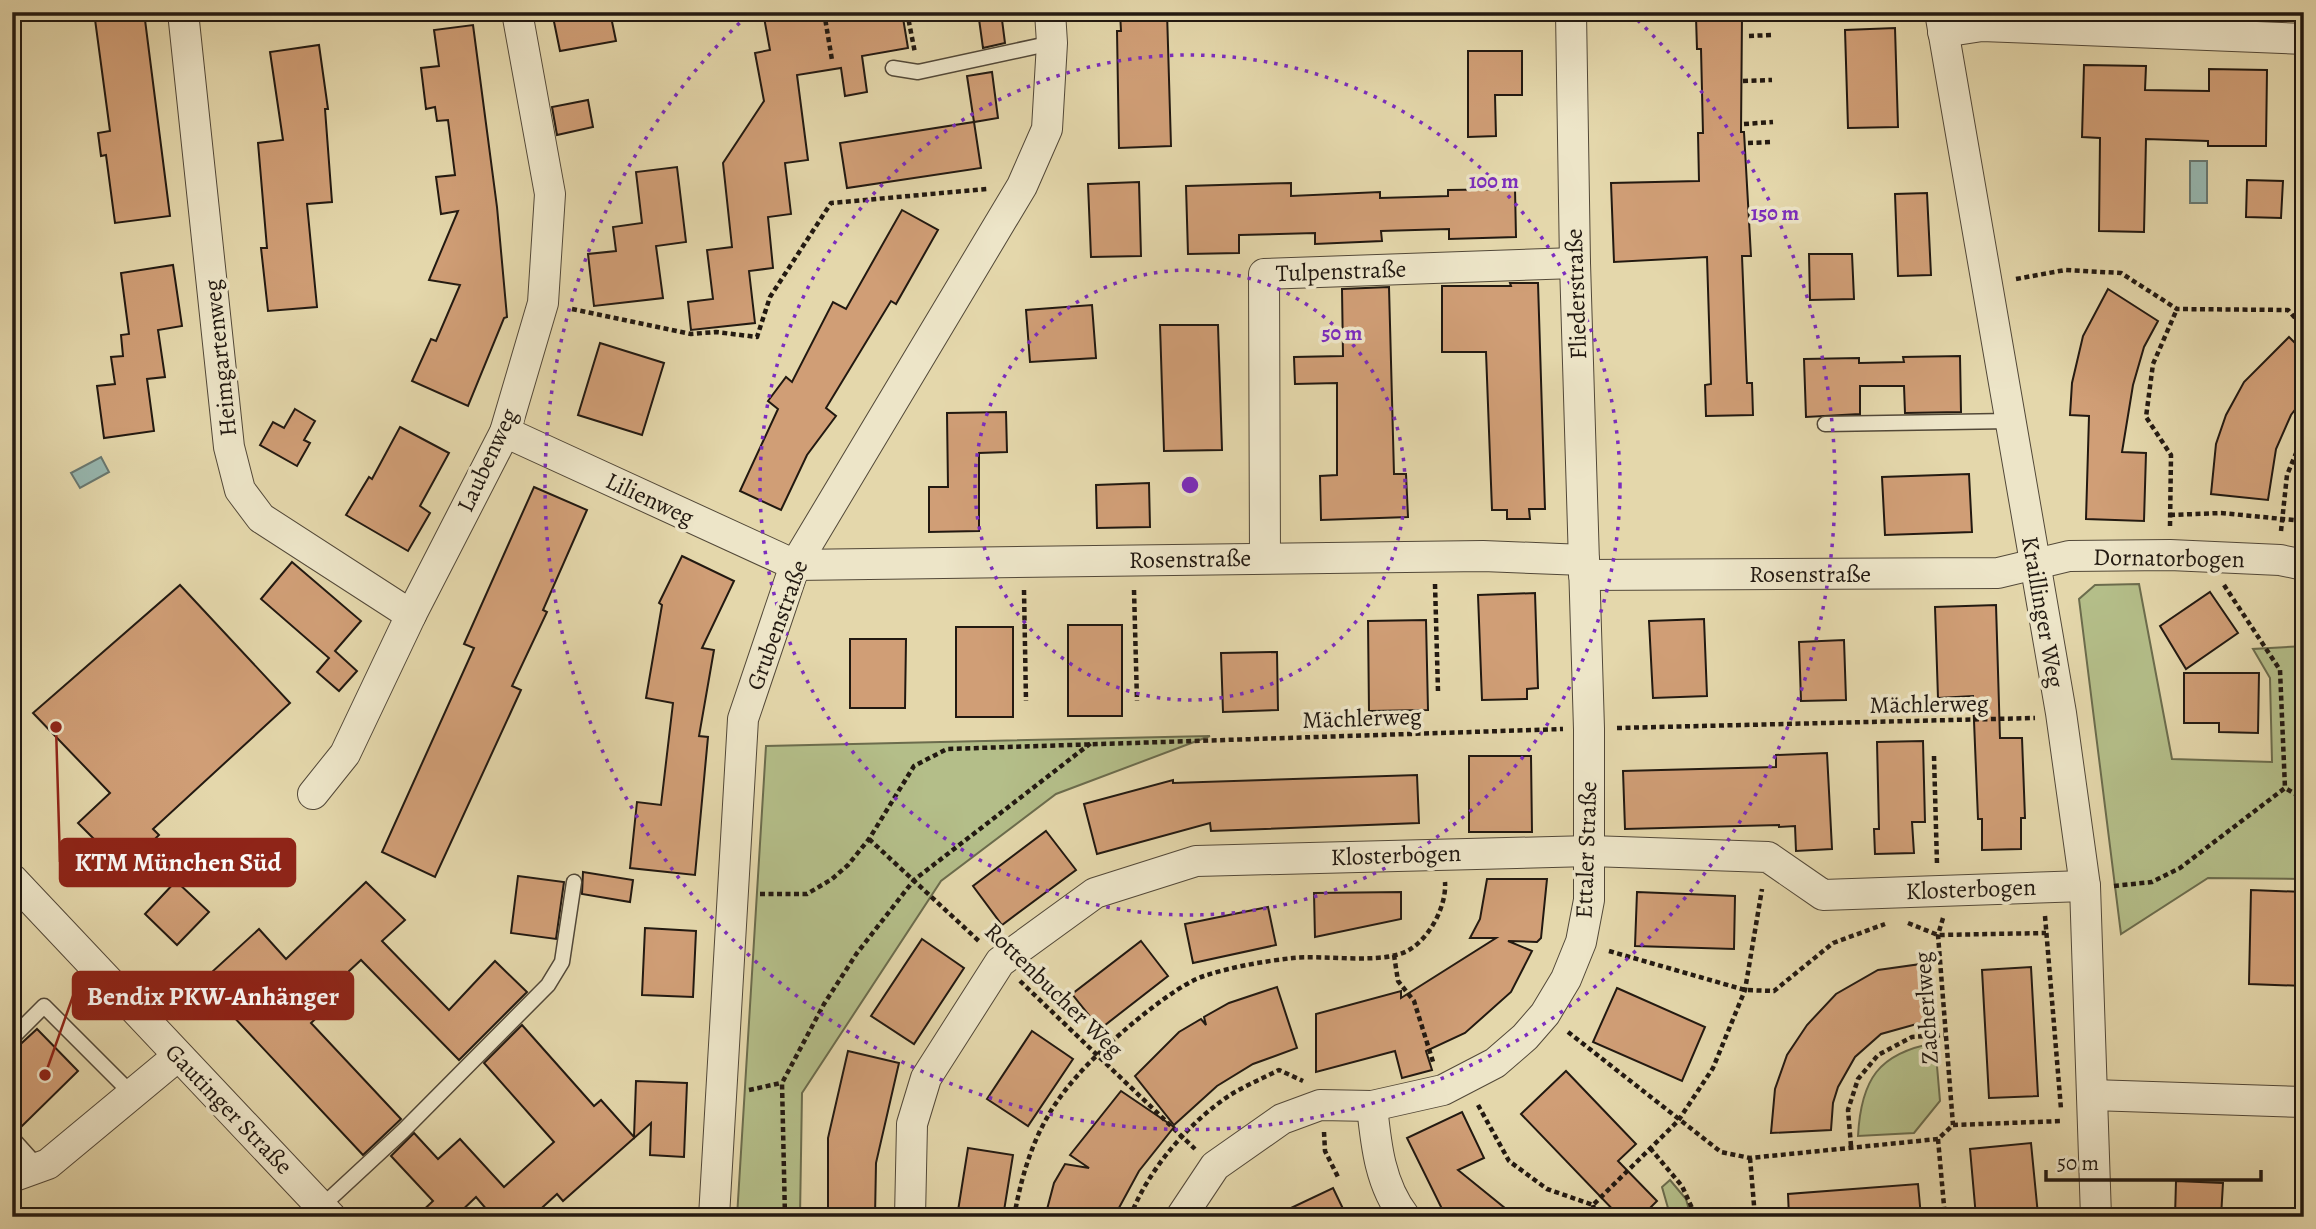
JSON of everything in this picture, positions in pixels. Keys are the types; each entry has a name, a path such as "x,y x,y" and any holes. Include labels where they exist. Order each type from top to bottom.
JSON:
{"street":[{"name":"Heimgartenweg","path":"183,12 229,447 240,490 261,518 411,615"},
{"name":"Laubenweg","path":"313,794 345,754 411,615 505,432 543,303 550,194 517,12"},
{"name":"Grubenstraße","path":"714,1217 743,719 795,565 1022,186 1047,129 1052,43 1050,12"},
{"name":"Fliederstraße","path":"1571,12 1584,568"},
{"path":"1942,22 1982,26 2304,39"},
{"name":"Kraillinger Weg","path":"1942,22 2061,715 2085,886 2096,1217"},
{"name":"Tulpenstraße","path":"1265,558 1264,274 1575,263"},
{"name":"Lilienweg","path":"505,432 795,565"},
{"name":"Dornatorbogen","path":"2035,563 2069,556 2170,555 2292,563"},
{"name":"Rosenstraße","path":"795,565 1434,556 1584,568 1998,573 2035,563"},
{"name":"Ettaler Straße","path":"1181,1217 1215,1166 1282,1119 1320,1105 1372,1106 1453,1085 1495,1063 1525,1037 1545,1014 1566,979 1581,942 1589,900 1589,729 1584,568"},
{"name":"Klosterbogen","path":"910,1217 912,1124 926,1078 1000,962 1095,893 1196,861 1590,851 1768,857 1824,895 2085,886"},
{"name":"Gautinger Straße","path":"12,879 326,1212"},
{"path":"19,1175 48,1164 178,1056"},
{"path":"2092,1096 2304,1102"},
{"path":"1372,1106 1378,1160 1395,1205 1405,1217"}],"lane":[{"path":"893,68 918,72 1052,43"},
{"path":"1825,424 2010,421"},
{"path":"326,1212 548,985 562,962 574,882"},
{"path":"12,1038 44,1006 132,1094"},
{"path":"12,1138 19,1175"}],"path":[{"path":"824,12 832,60"},
{"path":"907,12 918,72"},
{"path":"1749,36 1771,35"},
{"path":"1742,81 1772,80"},
{"path":"1744,124 1773,122"},
{"path":"1748,143 1773,142"},
{"path":"543,303 691,334 716,332 757,337 769,297 831,203 1022,186"},
{"path":"1752,216 1774,215"},
{"path":"1987,284 2065,270 2121,273 2177,309 2288,310 2304,328"},
{"path":"2170,555 2171,455 2146,417 2152,364 2177,309"},
{"path":"2292,563 2281,518 2287,475 2304,433"},
{"path":"2170,515 2221,513 2304,520"},
{"path":"1434,556 1437,691"},
{"path":"2225,558 2222,583 2280,670 2285,788"},
{"path":"1134,560 1137,701"},
{"path":"1025,625 1026,701"},
{"name":"Mächlerweg","path":"732,893 807,894 848,865 869,839 914,766 947,749 1589,729 2031,719 2061,715"},
{"path":"786,1217 782,1083 824,1004 857,953 914,880 1091,743"},
{"name":"Zacherlweg","path":"1934,756 1944,890 1938,936 1953,1125"},
{"path":"2285,788 2304,799"},
{"path":"2085,886 2141,883 2162,877 2180,868 2285,788"},
{"name":"Rottenbucher Weg","path":"869,839 1181,1137 1215,1166"},
{"path":"1014,1217 1022,1174 1043,1122 1064,1089 1097,1054 1148,1010 1203,976 1293,958 1394,956 1404,953 1434,925 1446,893 1443,853"},
{"path":"1593,1205 1678,1121 1713,1068 1745,990 1768,857"},
{"path":"2044,887 2062,1135"},
{"path":"1581,942 1745,990 1774,991 1833,943 1881,924 1909,923 1938,936 2046,933"},
{"path":"1394,956 1398,981 1414,1001 1453,1085 1509,1161 1547,1189 1593,1205"},
{"path":"1545,1014 1678,1121 1721,1152 1750,1158 1938,1139 1953,1125 2062,1121"},
{"path":"1852,1146 1848,1110 1858,1079 1878,1055 1912,1037 1944,1035"},
{"path":"1938,1139 1945,1217"},
{"path":"1650,1148 1682,1186 1696,1217"},
{"path":"1750,1158 1755,1217"},
{"path":"1593,1205 1597,1217"}],"green space":[{"path":"2139,584 2172,759 2272,762 2270,678 2253,649 2304,646 2304,879 2208,878 2121,934 2079,599 2095,585"},
{"path":"1210,736 1056,794 941,881 802,1093 800,1217 737,1217 766,746"},
{"path":"1935,1043 1940,1101 1914,1133 1858,1136 1863,1099 1876,1072 1899,1054"},
{"path":"1670,1180 1686,1199 1691,1217 1666,1217 1668,1208 1662,1187"}],"water":[{"path":"2190,161 2207,161 2207,203 2190,203"},
{"path":"101,457 109,472 80,488 71,473"}],"building":[{"path":"94,12 144,12 170,216 115,223 106,155 101,156 98,133 110,131"},
{"path":"552,12 610,12 616,41 560,51"},
{"path":"763,12 902,12 908,48 862,56 867,92 845,96 841,68 797,75 808,160 785,163 791,214 768,217 773,268 749,271 755,323 691,330 688,302 713,299 707,250 732,247 723,163 764,101 755,53 770,50"},
{"path":"978,12 1001,12 1005,43 983,48"},
{"path":"1120,12 1167,12 1171,146 1119,148 1117,31 1121,31"},
{"path":"1742,16 1741,132 1744,132 1751,256 1742,256 1747,383 1752,383 1753,415 1706,416 1705,385 1711,384 1707,257 1614,262 1611,183 1699,181 1698,133 1703,133 1701,49 1697,49 1696,17"},
{"path":"473,25 497,207 507,317 504,318 468,406 412,381 431,339 436,341 460,285 429,280 458,211 441,214 436,177 455,175 448,120 437,121 435,107 426,109 421,68 439,66 434,30"},
{"path":"1895,28 1898,127 1848,128 1845,30"},
{"path":"319,45 328,109 325,109 332,202 307,204 317,307 268,311 261,248 267,248 258,143 283,140 270,52"},
{"path":"1468,51 1522,51 1522,95 1495,95 1496,136 1468,137"},
{"path":"2084,65 2146,66 2145,90 2209,91 2209,69 2267,70 2266,146 2208,146 2208,141 2146,139 2144,232 2099,231 2100,138 2082,137"},
{"path":"992,72 998,118 974,122 967,76"},
{"path":"588,100 593,127 557,135 552,107"},
{"path":"974,122 981,168 847,188 840,143"},
{"path":"677,167 686,242 656,246 663,298 594,306 588,254 616,251 613,227 642,223 636,172"},
{"path":"2247,180 2283,181 2281,218 2246,217"},
{"path":"1139,182 1141,256 1091,257 1088,184"},
{"path":"1291,183 1291,196 1380,192 1380,198 1448,196 1448,190 1515,189 1516,237 1449,239 1449,229 1381,231 1382,241 1315,244 1315,233 1239,235 1239,253 1188,254 1186,186"},
{"path":"1927,193 1931,275 1898,276 1895,194"},
{"path":"902,210 938,230 896,304 891,301 826,408 836,416 807,455 781,510 740,491 778,409 768,401 786,377 792,382 833,302 846,309"},
{"path":"1809,254 1852,254 1854,299 1810,300"},
{"path":"173,265 182,326 158,330 165,377 147,379 154,431 104,438 97,386 115,384 111,357 123,356 121,335 129,334 121,273"},
{"path":"1510,283 1538,283 1545,509 1529,509 1530,519 1507,519 1507,510 1492,510 1486,352 1442,352 1442,286 1511,286"},
{"path":"1389,287 1394,474 1406,474 1408,517 1321,520 1320,476 1337,475 1337,383 1295,384 1294,357 1343,356 1342,289"},
{"path":"2108,289 2158,321 2144,347 2133,385 2122,452 2146,453 2144,521 2086,519 2089,416 2070,415 2072,383 2083,336"},
{"path":"1092,305 1096,358 1030,362 1026,310"},
{"path":"1160,325 1218,325 1222,450 1164,451"},
{"path":"2289,337 2304,352 2304,398 2291,415 2276,449 2268,500 2211,494 2216,444 2226,415 2244,382"},
{"path":"600,343 664,363 642,435 578,415"},
{"path":"1960,356 1961,412 1905,413 1904,386 1860,386 1860,414 1806,417 1804,359 1859,358 1859,363 1904,362 1903,357"},
{"path":"295,409 315,421 304,440 310,443 297,466 260,445 273,422 284,428"},
{"path":"1006,412 1007,452 979,453 979,531 929,532 929,487 948,487 947,413"},
{"path":"400,427 449,453 420,506 430,513 408,551 346,515 369,477 372,479"},
{"path":"1969,474 1972,532 1885,535 1882,477"},
{"path":"1149,483 1150,527 1097,528 1096,485"},
{"path":"534,487 587,510 543,610 547,612 512,686 521,690 435,877 382,852 474,648 464,644"},
{"path":"682,556 734,581 702,648 714,650 699,736 708,737 695,875 630,868 637,802 661,805 673,703 646,698 662,605 659,603"},
{"path":"292,562 361,621 335,651 357,671 339,691 317,672 329,658 261,599"},
{"path":"180,585 290,703 153,829 159,835 124,869 78,823 110,793 33,713"},
{"path":"2210,592 2238,633 2186,669 2160,626"},
{"path":"1535,593 1538,688 1527,689 1527,699 1482,700 1478,595"},
{"path":"1996,605 2000,738 2022,738 2025,818 2021,818 2021,849 1982,850 1982,819 1978,819 1973,696 1938,698 1935,607"},
{"path":"1704,619 1707,696 1653,698 1649,621"},
{"path":"1426,620 1428,710 1369,711 1368,621"},
{"path":"1068,625 1122,625 1122,716 1068,716"},
{"path":"956,627 1013,627 1013,717 956,717"},
{"path":"850,639 906,639 905,708 850,708"},
{"path":"1844,640 1846,700 1801,701 1799,642"},
{"path":"1277,652 1278,710 1223,712 1221,653"},
{"path":"2184,673 2259,673 2258,733 2219,732 2219,723 2184,723"},
{"path":"1923,741 1925,822 1912,822 1914,853 1875,854 1874,829 1879,829 1877,742"},
{"path":"1827,753 1832,849 1796,851 1795,826 1625,829 1623,771 1776,767 1776,755"},
{"path":"1469,756 1531,756 1532,832 1469,832"},
{"path":"1417,775 1419,823 1211,831 1210,823 1097,854 1084,804 1173,780 1173,783"},
{"path":"1046,831 1076,870 1002,925 973,886"},
{"path":"583,872 633,880 630,902 582,894"},
{"path":"518,876 564,882 556,939 511,933"},
{"path":"1487,879 1547,879 1541,938 1537,942 1508,941 1532,951 1511,992 1465,1033 1426,1051 1432,1070 1402,1078 1395,1051 1316,1072 1316,1014 1401,991 1401,998 1496,938 1470,938 1480,919"},
{"path":"176,881 209,912 177,945 145,914"},
{"path":"366,882 405,920 382,941 449,1010 495,961 527,992 459,1060 361,960 321,997 329,1006 311,1023 401,1119 363,1155 201,982 259,929 286,959"},
{"path":"2251,890 2304,892 2304,986 2249,984"},
{"path":"1401,892 1401,919 1315,937 1314,893"},
{"path":"1637,892 1735,896 1734,949 1635,946"},
{"path":"1268,907 1276,945 1193,963 1185,924"},
{"path":"645,928 696,931 693,997 642,995"},
{"path":"922,939 964,968 914,1044 871,1016"},
{"path":"1141,941 1168,976 1100,1029 1072,994"},
{"path":"1921,964 1924,1022 1881,1034 1855,1057 1838,1087 1833,1103 1831,1130 1771,1133 1775,1089 1787,1055 1807,1025 1836,994 1878,970"},
{"path":"2031,967 2038,1096 1989,1098 1982,970"},
{"path":"1277,987 1297,1048 1253,1064 1217,1086 1174,1125 1135,1076 1179,1032 1201,1019 1206,1025 1204,1017 1229,1003"},
{"path":"1617,988 1705,1027 1682,1081 1593,1042"},
{"path":"522,1025 594,1106 601,1100 634,1137 636,1081 687,1083 684,1157 650,1155 651,1123 563,1201 557,1194 532,1217 493,1217 476,1197 455,1217 416,1217 433,1201 391,1156 414,1133 438,1159 460,1139 504,1187 554,1142 484,1063"},
{"path":"37,1029 78,1071 18,1130 12,1129 12,1052"},
{"path":"1032,1031 1073,1059 1028,1126 987,1099"},
{"path":"848,1051 899,1063 876,1163 875,1217 828,1217 828,1138"},
{"path":"1566,1071 1636,1144 1618,1161 1657,1201 1641,1217 1620,1217 1521,1114"},
{"path":"1121,1091 1174,1127 1139,1171 1114,1217 1045,1217 1054,1183 1065,1164 1089,1168 1070,1155"},
{"path":"1462,1112 1484,1158 1458,1170 1516,1217 1446,1217 1407,1138"},
{"path":"2031,1143 2038,1215 1976,1217 1970,1149"},
{"path":"968,1148 1013,1155 1003,1217 957,1217"},
{"path":"2176,1181 2223,1183 2221,1217 2175,1217"},
{"path":"1918,1184 1921,1217 1789,1217 1788,1194"},
{"path":"1333,1188 1347,1217 1272,1217"}],"place":[{"name":"KTM München Süd","path":"56,727"},
{"name":"Bendix PKW-Anhänger","path":"45,1075"}]}
